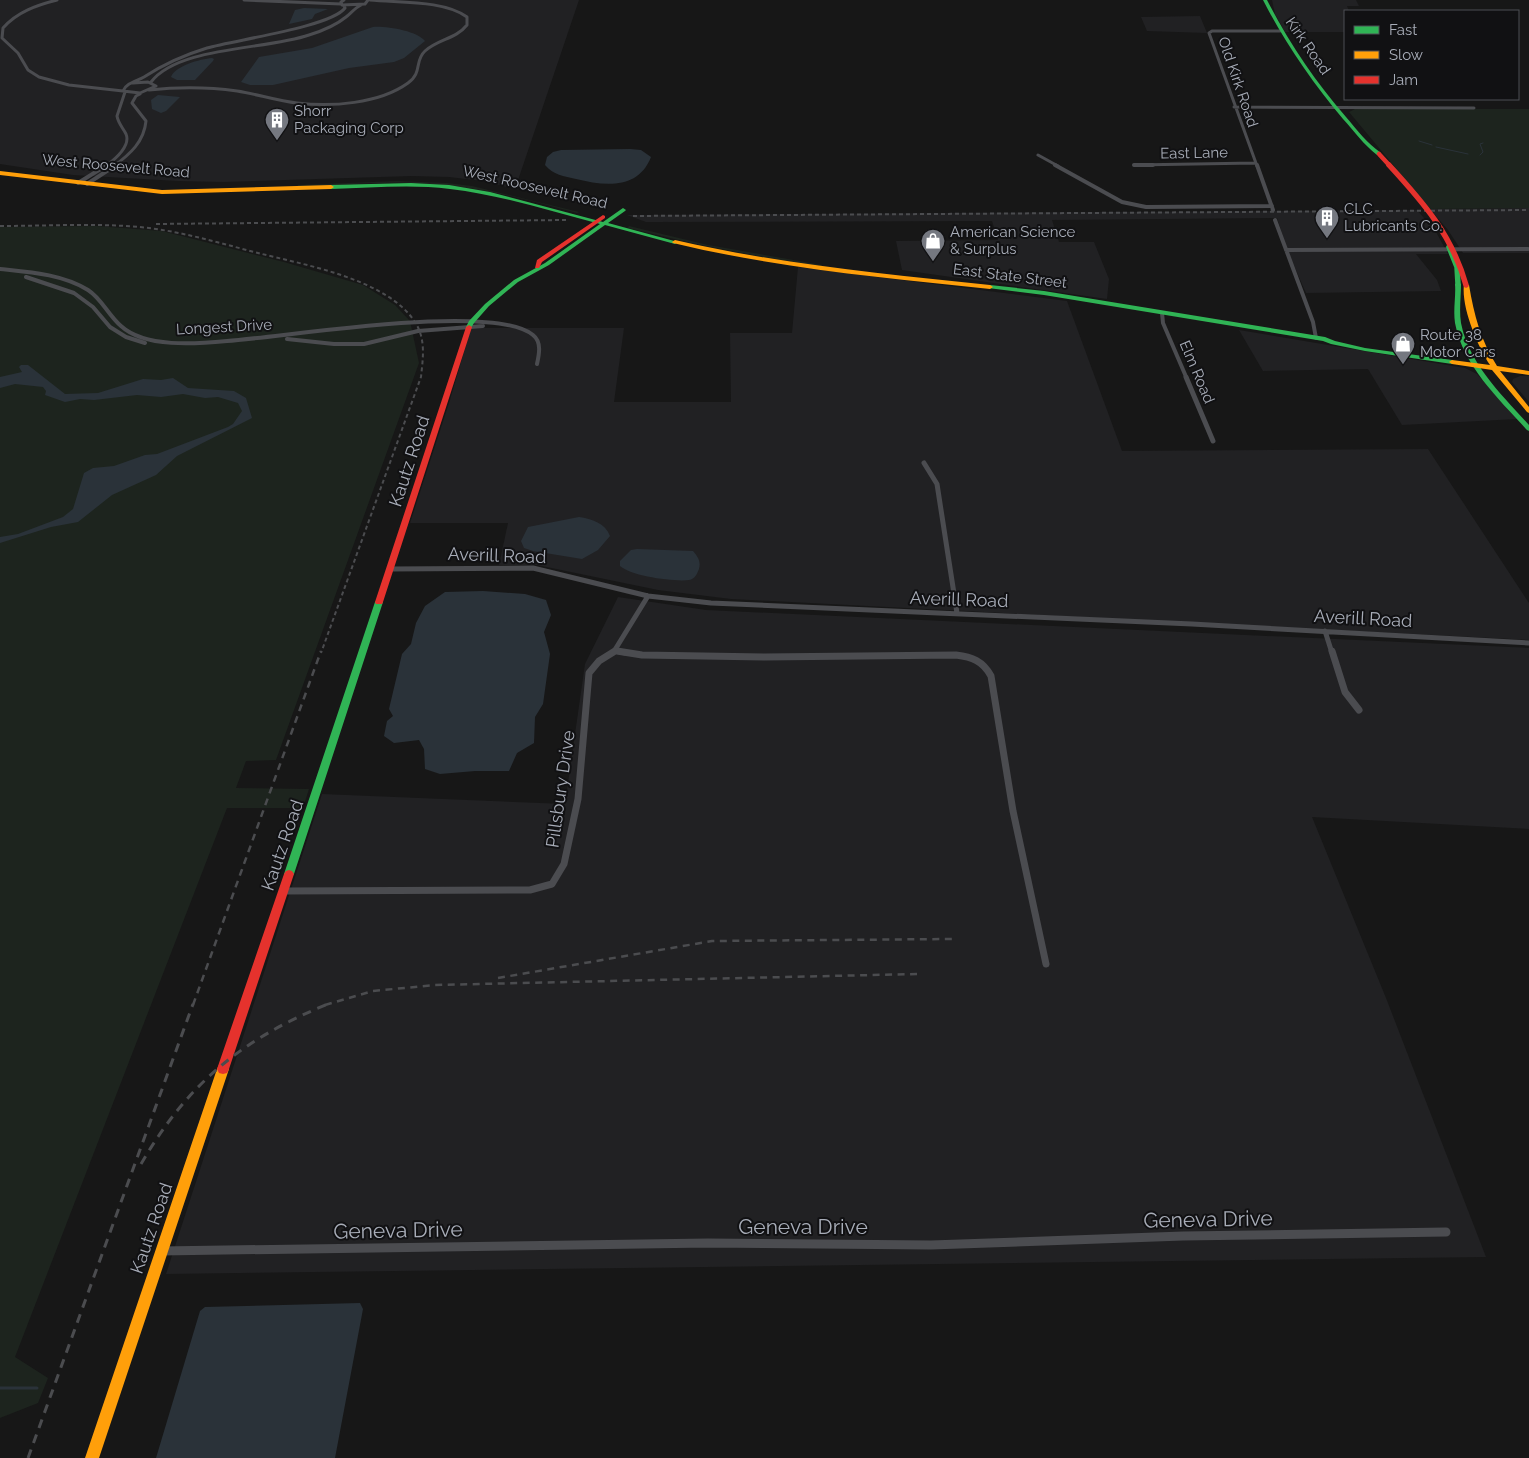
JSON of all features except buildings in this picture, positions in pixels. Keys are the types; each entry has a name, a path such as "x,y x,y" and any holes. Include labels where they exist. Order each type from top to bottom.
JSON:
{"street":[{"path":"56,0 34,7 14,17 3,28 2,38 15,50 24,66 33,74 53,82 143,92"},
{"path":"244,0 342,2 363,5 414,1"},
{"path":"87,87 151,82 156,85 211,87 310,104 347,102 370,98 408,84 418,72 418,60 423,54 436,45 458,35 467,25 466,17 455,8 439,4 414,1 369,0 342,21 321,31 286,42 217,52 191,59 160,72 151,82"},
{"name":"Kirk Road","path":"1265,0 1280,31 1336,107 1443,236 1455,261 1462,284"},
{"path":"133,83 179,56 214,45 317,23 342,12 345,8 342,2"},
{"name":"Old Kirk Road","path":"1038,155 1122,202 1146,206 1273,208 1234,107 1209,32 1280,31"},
{"path":"86,181 113,160 126,144 128,136 118,123 116,114 118,106 125,96 123,88 128,84"},
{"path":"149,90 156,85"},
{"path":"86,181 125,157 144,133 146,121 132,103 136,96 149,90 228,90"},
{"path":"1234,107 1474,108"},
{"name":"East Lane","path":"1134,165 1255,163"},
{"name":"West Roosevelt Road","path":"0,167 86,181"},
{"name":"West Roosevelt Road","path":"0,173 86,181 186,187 436,180 495,189 604,220"},
{"name":"Kautz Road","path":"92,1458 160,1251 283,891 470,324 496,297 537,267 547,264 619,209"},
{"name":"East State Street","path":"604,220 696,246 761,260 989,288 998,287 1321,339 1330,343 1474,362 1529,366"},
{"path":"1275,220 1321,339"},
{"path":"1286,250 1528,249"},
{"name":"Longest Drive","path":"0,271 57,278 72,283 95,295 120,328 144,338 162,342 205,342 311,334 368,326 448,320 470,324"},
{"name":"Longest Drive","path":"0,271 36,279 74,293 93,307 110,327 119,334 151,344 198,346 293,339 334,344 364,344 410,333 470,324"},
{"path":"1462,284 1458,323 1474,362 1529,429"},
{"path":"1462,284 1474,331 1492,364 1529,411"},
{"name":"Elm Road","path":"1162,313 1163,323 1213,441"},
{"path":"407,324 410,333"},
{"path":"470,324 524,329 533,334 538,341 540,349 537,364"},
{"name":"East State Street","path":"1492,364 1529,373"},
{"path":"924,463 937,484 958,614"},
{"name":"Averill Road","path":"390,569 533,568 648,596 711,603 1325,631 1529,643"},
{"name":"Pillsbury Drive","path":"283,891 530,890 552,884 564,864 578,799 589,673 598,661 615,651 648,596"},
{"path":"1325,631 1345,692 1359,710"},
{"path":"615,651 642,655 764,657 956,655 974,659 985,665 991,676 1014,811 1046,964"},
{"name":"Geneva Drive","path":"160,1251 708,1243 931,1245 1192,1236 1446,1232"}],"shaded area":[{"path":"0,0 579,0 515,189 483,181 449,177 412,176 223,182 178,181 73,175 0,164"},
{"path":"1272,0 1356,0 1359,6 1347,6 1349,10 1344,10 1344,32 1285,32 1275,14"},
{"path":"304,8 328,9 315,14 312,19 289,24 295,10"},
{"path":"1200,16 1207,33 1147,31 1141,17"},
{"path":"373,27 401,30 415,34 425,41 404,58 394,62 349,68 273,85 250,85 241,82 259,57 312,48"},
{"path":"214,59 213,61 195,80 177,80 171,77 173,73 183,66"},
{"path":"158,95 180,97 166,111 161,113 152,109 151,100"},
{"path":"1355,109 1529,109 1529,208 1430,209 1349,112"},
{"path":"561,150 641,150 651,157 645,168 638,175 620,183 598,183 567,177 555,173 545,165 547,157 553,152"},
{"path":"397,181 472,186 579,212 494,192 443,185 388,183 297,187 298,185"},
{"path":"1529,208 1529,253 1463,253 1448,230 1430,209"},
{"path":"1417,210 1436,232 1448,254 1416,254 1437,280 1441,291 1306,293 1288,252 1277,218 1052,220 1059,242 1094,242 1109,279 1107,299 902,270 896,241 998,240 992,221 646,222 627,215"},
{"path":"97,226 162,231 284,262 363,285 395,305 410,321 419,363 276,760 246,761 236,788 309,789 303,808 227,808 15,1357 48,1378 38,1403 0,1418 0,227"},
{"path":"629,226 708,245 822,265 724,250 628,228"},
{"path":"798,267 1067,301 1122,451 1428,449 1529,603 1529,640 731,599 658,590 537,565 499,565 508,523 410,523 471,328 624,328 614,402 731,402 730,333 792,333"},
{"path":"1239,330 1465,368 1477,374 1517,419 1402,425 1368,369 1263,371"},
{"path":"21,365 28,365 65,394 98,393 143,379 161,380 173,378 188,388 234,391 246,398 252,418 177,456 156,475 112,495 78,522 51,527 0,543 0,537 18,534 63,517 73,509 84,473 93,468 114,466 145,455 157,454 228,427 233,424 242,411 238,403 218,397 205,398 183,394 161,397 137,395 94,400 80,399 65,402 45,395 46,391 43,387 15,384 0,388 0,377 22,372 19,367"},
{"path":"1520,376 1529,376 1529,402 1512,382 1513,379"},
{"path":"579,517 598,522 608,532 610,536 598,550 582,559 524,548 521,541 528,527"},
{"path":"631,550 693,551 699,559 699,569 696,576 691,579 682,580 653,578 633,573 620,566 620,561"},
{"path":"483,591 525,594 546,600 551,615 544,632 550,654 543,704 535,717 534,743 517,753 509,771 440,774 425,769 424,749 419,740 394,743 384,736 387,721 393,716 389,709 402,654 411,644 416,623 425,606 445,592"},
{"path":"618,597 706,610 1529,648 1529,829 1312,817 1386,998 1486,1257 166,1274 322,794 565,804 585,664"},
{"path":"360,1303 363,1309 335,1458 156,1458 200,1311 205,1307"}],"waterway":[{"path":"1419,141 1432,145"},
{"path":"1480,155 1483,152 1480,144 1483,143"},
{"path":"1436,147 1468,154"},
{"path":"0,1388 37,1388"}],"railway":[{"path":"633,216 1529,210"},
{"path":"156,224 566,220"},
{"path":"0,226 123,226 185,234 321,269 365,284 402,307 415,322 422,342 421,377 321,653"},
{"path":"193,1005 321,651"},
{"path":"498,978 712,941 952,939"},
{"path":"327,1004 373,991 435,985 917,974"},
{"path":"28,1458 193,1004"},
{"path":"141,1164 159,1135 178,1110 198,1087 220,1067 269,1032 327,1004"}],"traffic: fast":[{"path":"1265,0 1283,33 1314,80 1363,140 1379,154"},
{"path":"331,187 411,185 449,187 490,194 675,242"},
{"path":"469,327 471,322 487,305 516,281 547,264 623,210"},
{"path":"1449,247 1457,267 1458,284"},
{"path":"1458,284 1458,323 1469,353 1486,380 1529,429"},
{"path":"990,287 1044,293 1325,339 1333,343 1365,350 1452,362"},
{"path":"289,874 379,602"}],"traffic: slow":[{"path":"0,173 162,192 331,187"},
{"path":"675,242 792,265 990,287"},
{"path":"1466,285 1473,324 1486,354 1494,368 1529,411"},
{"path":"1452,362 1529,373"},
{"path":"92,1458 223,1069"}],"traffic: jam":[{"path":"1379,154 1432,214 1443,230 1461,266 1466,285"},
{"path":"537,267 539,261 603,217"},
{"path":"379,602 469,327"},
{"path":"223,1069 289,874"}],"place":[{"name":"Shorr Packaging Corp","path":"277,141"},
{"name":"CLC Lubricants Co.","path":"1327,239"},
{"name":"American Science & Surplus","path":"933,262"},
{"name":"Route 38 Motor Cars","path":"1403,365"}]}
